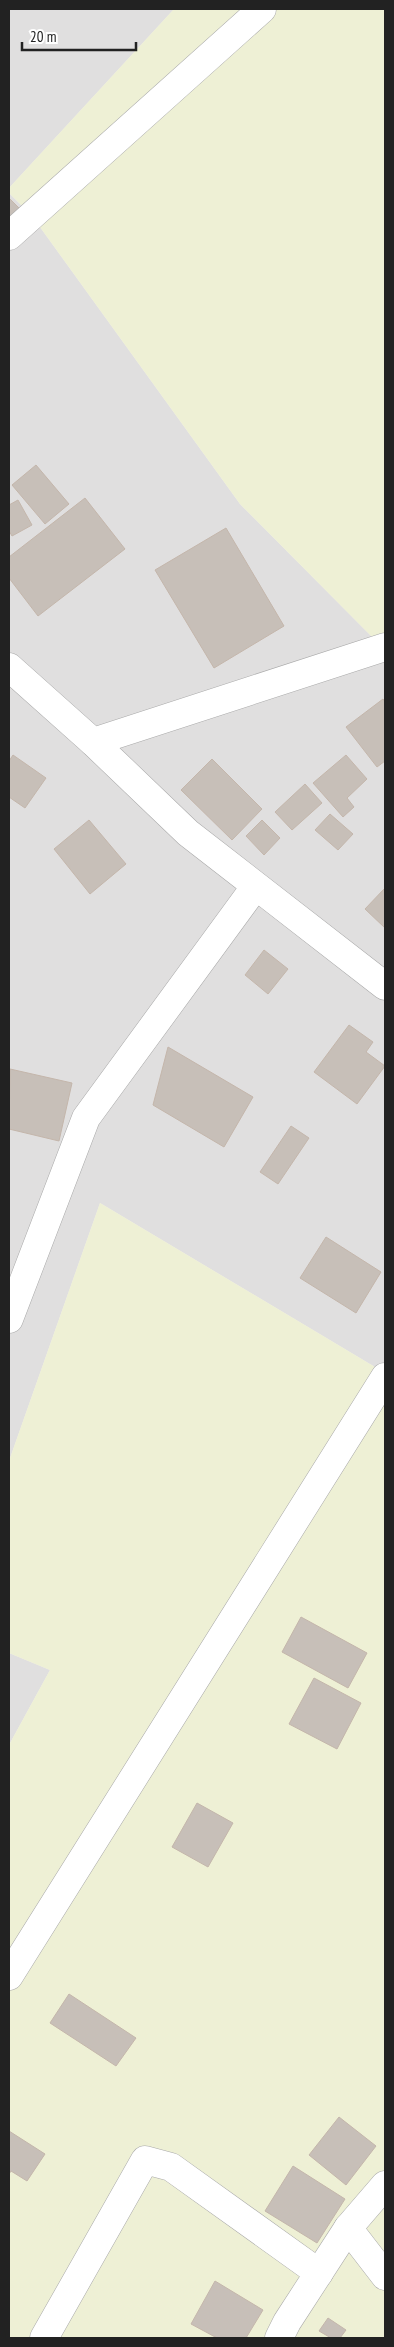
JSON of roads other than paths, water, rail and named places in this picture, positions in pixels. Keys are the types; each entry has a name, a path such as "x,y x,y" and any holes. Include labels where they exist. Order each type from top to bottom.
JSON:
{"street":[{"path":"9,236 262,9"},
{"path":"93,742 385,647"},
{"path":"9,667 93,742 188,833 255,887 385,986"},
{"path":"9,1319 86,1118 255,887"},
{"path":"9,1976 385,1377"},
{"path":"44,2338 145,2160 171,2167 319,2273"},
{"path":"280,2338 287,2322 348,2228 385,2185"},
{"path":"348,2228 385,2276"}]}
